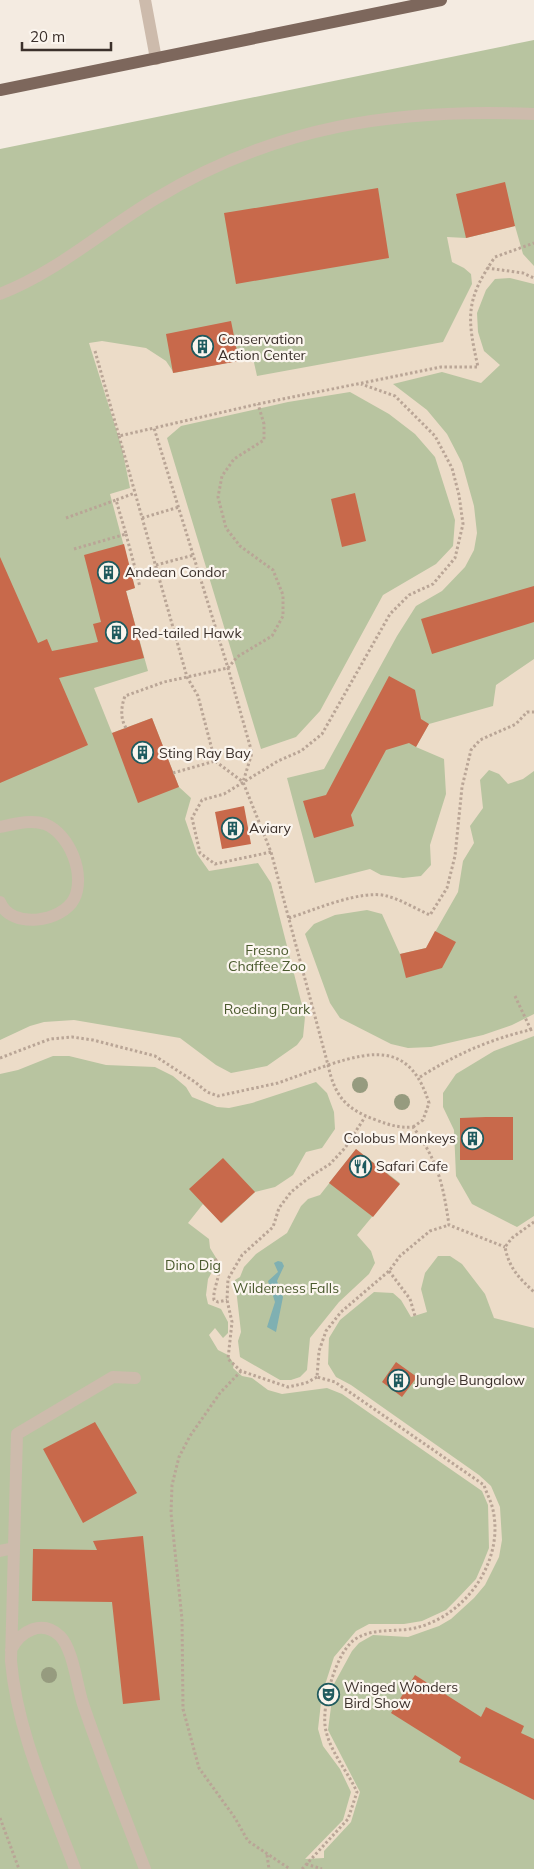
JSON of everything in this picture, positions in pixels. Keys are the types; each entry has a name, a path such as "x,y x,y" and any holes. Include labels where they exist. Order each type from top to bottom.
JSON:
{"main road":[{"path":"0,90 441,0"}],"street":[{"path":"144,0 156,59"},
{"path":"0,294 48,271 153,200 194,176 269,146 321,129 365,121 417,115 534,114"},
{"path":"0,827 29,822 45,824 59,833 71,849 78,888 73,901 59,913 41,919 24,921 10,916 0,902"},
{"path":"75,1869 18,1710 14,1693 11,1650 16,1434 112,1377 135,1378"},
{"path":"0,1551 14,1548"},
{"path":"11,1650 16,1641 31,1629 41,1628 52,1631 66,1644 84,1705 145,1869"}],"path":[{"path":"119,436 258,404 441,367 478,367 470,327 471,302 487,268 495,257 534,243"},
{"path":"487,268 523,273 534,278"},
{"path":"0,1058 50,1039 72,1037 93,1040 154,1056 195,1082 207,1092 218,1096 278,1083 328,1065 360,1055 376,1054 390,1056 408,1065 420,1077 429,1103 423,1120 413,1127 388,1126 365,1117 348,1107 334,1087 328,1065 289,918 271,852 244,782 215,761 198,696 188,677 95,352"},
{"path":"271,852 214,864 200,853 192,818 202,800 224,794 278,761 302,752 322,734 390,614 409,595 433,584 455,558 461,539 463,524 459,495 452,468 435,436 395,396 360,383"},
{"path":"126,728 123,722 122,706 125,696 188,677 228,668 242,654 272,636 283,616 283,595 273,570 240,546 226,528 218,497 222,476 234,459 264,440 264,424 258,404"},
{"path":"154,428 194,555 252,753 244,782"},
{"path":"66,518 135,493"},
{"path":"116,500 140,587"},
{"path":"142,518 179,506"},
{"path":"74,549 126,534"},
{"path":"156,565 194,555"},
{"path":"289,918 371,895 386,895 430,916 447,888 455,856 462,787 471,750 480,740 516,724 527,712 534,712"},
{"path":"173,773 215,761"},
{"path":"420,1077 460,1054 499,1038 533,1030 515,996"},
{"path":"302,1869 348,1819 357,1792 335,1754 325,1731 326,1701 341,1656 354,1639 368,1632 398,1632 421,1627 442,1617 469,1596 491,1559 494,1534 493,1507 484,1485 335,1382 317,1378 306,1383 288,1387 242,1371 228,1359 232,1322 227,1300 228,1279 242,1255 273,1227 279,1208 291,1192 330,1164 345,1148 365,1117"},
{"path":"413,1127 435,1160 444,1194 449,1225"},
{"path":"534,1222 512,1238 505,1247 508,1261 516,1276 534,1292"},
{"path":"317,1378 318,1351 326,1330 341,1312 390,1271 400,1256 430,1231 449,1225 505,1247"},
{"path":"215,1259 219,1272 213,1293 214,1300 218,1302 227,1300"},
{"path":"390,1271 410,1299 415,1316"},
{"path":"242,1371 203,1416 179,1457 172,1485 170,1513 182,1619 183,1708 199,1768 235,1818 248,1841 290,1869"},
{"path":"0,1818 19,1869"},
{"path":"267,1854 269,1869"},
{"path":"306,1864 322,1869"}],"green space":[{"name":"Roeding Park","path":"534,40 534,1869 0,1869 0,149"}],"shaded area":[{"path":"515,226 523,254 534,266 534,284 510,278 495,279 486,290 477,313 478,332 484,351 500,365 481,383 442,372 393,384 427,410 447,434 462,463 474,506 477,533 474,550 465,567 442,591 416,606 397,636 324,769 287,778 315,883 370,869 381,875 403,878 421,876 431,865 430,845 446,794 444,759 416,747 429,724 493,706 496,685 534,659 534,771 523,779 508,784 499,774 489,770 480,780 483,808 470,826 474,843 463,861 458,892 426,948 400,954 382,914 367,910 335,915 314,924 305,934 330,1003 340,1018 391,1044 408,1048 431,1047 483,1035 512,1025 534,1014 534,1036 494,1051 456,1074 443,1093 443,1107 454,1130 456,1176 472,1204 517,1227 534,1216 534,1328 494,1318 485,1294 462,1264 450,1256 438,1256 425,1273 421,1289 427,1312 411,1317 401,1300 393,1293 374,1292 340,1320 329,1338 328,1364 336,1377 351,1385 479,1475 491,1486 500,1507 502,1540 499,1557 485,1585 451,1619 439,1626 408,1637 373,1635 359,1643 352,1651 334,1684 328,1730 360,1792 351,1822 324,1851 324,1858 305,1859 343,1820 351,1792 340,1769 323,1746 318,1729 322,1694 334,1657 356,1631 369,1624 404,1624 422,1621 446,1610 476,1579 489,1548 488,1505 482,1491 342,1394 327,1388 282,1394 268,1390 252,1378 242,1376 233,1368 234,1364 228,1355 218,1350 209,1335 215,1328 223,1338 228,1333 228,1322 221,1309 208,1304 206,1295 208,1279 218,1261 210,1248 209,1239 188,1223 203,1204 222,1223 255,1192 275,1187 293,1175 306,1152 322,1148 335,1129 334,1112 327,1093 316,1082 252,1103 229,1108 217,1107 192,1097 186,1087 173,1076 155,1067 106,1065 69,1056 53,1056 18,1070 0,1074 0,1040 30,1026 44,1022 74,1020 180,1038 216,1065 231,1073 267,1066 297,1045 303,1037 305,1017 271,883 258,863 209,871 197,854 185,819 191,798 179,787 152,718 112,733 94,688 148,671 126,591 135,588 110,494 130,488 122,448 89,343 102,341 146,348 166,361 174,373 253,358 257,376 443,342 472,284 471,274 452,262 447,237 466,238","holes":["350,392 389,414 415,434 435,457 455,520 453,546 436,564 383,595 320,711 296,737 261,749 167,438 181,426 288,402","356,1149 400,1183 357,1235 371,1251 375,1263 369,1274 339,1302 310,1338 307,1370 300,1377 291,1380 280,1380 240,1357 238,1341 241,1332 235,1280 240,1277 244,1267 256,1254 287,1233 301,1206 308,1199 320,1195"]}],"water":[{"path":"282,1262 284,1266 277,1281 283,1297 276,1332 267,1327 275,1302 268,1281 278,1272 274,1263"}],"building":[{"path":"505,182 515,226 466,238 456,194"},
{"path":"378,188 389,258 236,284 224,213"},
{"name":"Conservation Action Center","path":"231,321 239,361 173,373 166,334"},
{"path":"355,493 366,541 342,547 331,499"},
{"path":"124,544 135,588 126,591 144,658 59,678 88,745 0,783 0,557 38,643 47,639 52,651 98,642 93,624 101,622 84,555"},
{"path":"534,586 534,622 432,654 421,619"},
{"path":"389,676 415,690 421,719 429,724 416,747 409,743 386,750 351,815 354,826 314,838 303,801 326,795"},
{"name":"Sting Ray Bay","path":"152,718 179,787 138,803 112,733"},
{"name":"Aviary","path":"244,806 251,844 222,849 215,812"},
{"path":"435,931 456,942 442,968 406,978 400,954 426,948"},
{"path":"513,1117 513,1160 460,1160 460,1118"},
{"name":"Safari Cafe","path":"356,1149 400,1184 373,1217 329,1183"},
{"path":"223,1158 255,1192 221,1223 189,1189"},
{"name":"Jungle Bungalow","path":"396,1362 417,1377 402,1397 382,1382"},
{"path":"95,1422 137,1493 83,1523 43,1449"},
{"path":"143,1536 160,1700 123,1704 112,1602 32,1601 33,1549 97,1550 93,1541"},
{"path":"415,1675 481,1717 486,1707 524,1726 521,1733 534,1739 534,1800 459,1762 461,1757 391,1713"}],"place":[{"name":"Conservation Action Center","path":"202,347"},
{"name":"Andean Condor","path":"109,572"},
{"name":"Red-tailed Hawk","path":"116,633"},
{"name":"Sting Ray Bay","path":"143,753"},
{"name":"Aviary","path":"233,828"},
{"name":"Colobus Monkeys","path":"472,1138"},
{"name":"Safari Cafe","path":"360,1166"},
{"name":"Jungle Bungalow","path":"399,1380"},
{"name":"Winged Wonders Bird Show","path":"328,1695"}],"park label":[{"name":"Fresno Chaffee Zoo","path":"267,958"},
{"name":"Dino Dig","path":"193,1265"},
{"name":"Wilderness Falls","path":"286,1288"}]}
